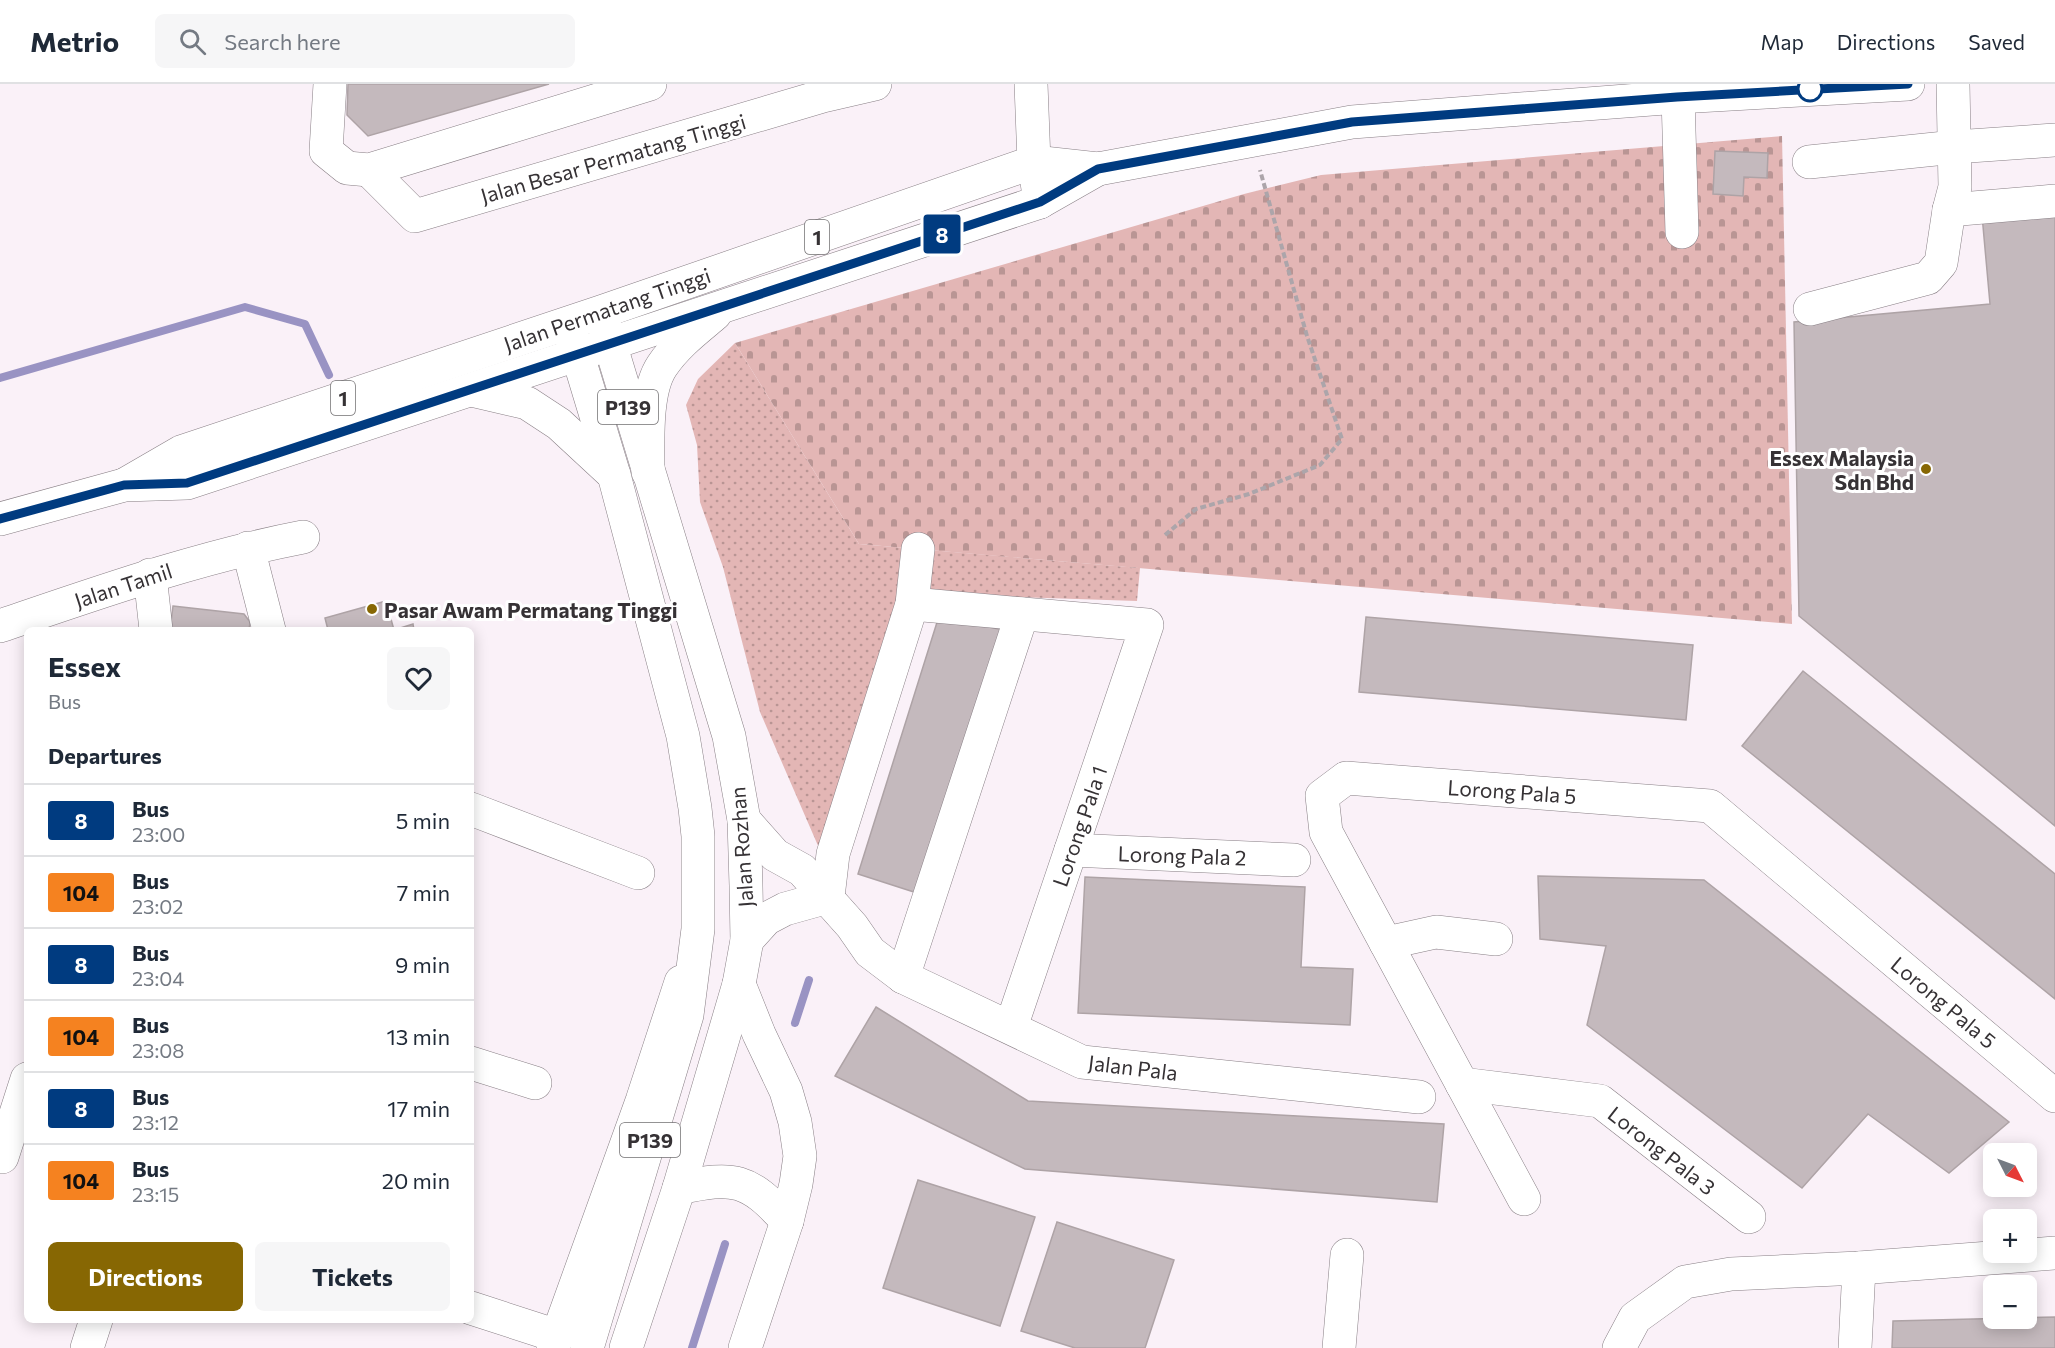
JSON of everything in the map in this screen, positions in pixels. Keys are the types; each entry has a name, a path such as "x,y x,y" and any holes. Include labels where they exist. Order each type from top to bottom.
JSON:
{"main road":[{"path":"330,84 326,151 358,169 651,84"},
{"name":"Jalan Besar Permatang Tinggi","path":"358,169 415,216 822,90 875,84"},
{"path":"1031,84 1034,162 1040,202"},
{"name":"Jalan Permatang Tinggi","path":"124,485 181,452 601,312 1034,162 1098,169 1352,122 1677,97 1908,84"},
{"path":"1810,309 1928,278 1941,263 1955,187 1953,84"},
{"path":"1677,97 1682,232"},
{"path":"1809,162 1955,147 2055,140"},
{"name":"Jalan Permatang Tinggi","path":"0,519 124,485 187,483 1040,202 1098,169"},
{"path":"1949,210 2055,201"},
{"path":"648,472 650,402 660,368 681,342 728,303"},
{"name":"Jalan Rozhan","path":"601,312 608,343 729,736 744,820 747,940 739,984 679,1188 626,1348"},
{"name":"Jalan Rozhan","path":"568,323 614,475 683,736 698,836 698,928 687,1015 586,1348"},
{"path":"471,390 527,403 559,424 614,475"},
{"name":"Jalan Tamil","path":"0,626 150,575 248,548 303,537"},
{"path":"248,548 268,627"},
{"path":"747,940 766,919 785,909 828,897 833,854 912,604 918,549"},
{"path":"150,575 156,627"},
{"path":"903,977 1022,614 912,604"},
{"name":"Lorong Pala 1","path":"1011,1027 1148,625 1022,614"},
{"name":"Lorong Pala 5","path":"1524,1199 1326,832 1322,796 1346,778 1710,806 2055,1096"},
{"path":"474,810 638,873"},
{"name":"Jalan Pala","path":"744,820 775,855 802,870 828,897 870,951 903,977 1082,1062 1419,1097"},
{"name":"Lorong Pala 2","path":"1071,850 1294,860"},
{"path":"474,1309 555,1342 642,1101 698,928"},
{"path":"1386,943 1436,932 1496,939"},
{"path":"739,984 786,1091 795,1122 800,1156 787,1221 745,1348"},
{"path":"474,1064 535,1083"},
{"name":"Lorong Pala 3","path":"1462,1084 1600,1101 1749,1217"},
{"path":"10,1159 24,1093"},
{"path":"679,1188 711,1181 734,1181 752,1188 769,1201 787,1221"},
{"path":"1619,1348 1635,1318 1685,1282 1731,1274 1859,1268 2055,1253"},
{"path":"1339,1348 1347,1255"},
{"path":"1855,1348 1859,1268"},
{"path":"87,1348 95,1323"}],"path":[{"path":"1165,535 1196,509 1249,494 1320,465 1342,439 1307,336 1252,140"}],"green space":[{"path":"1782,136 1792,624 859,544 735,343 1244,194 1321,175"},
{"path":"735,343 859,544 1140,568 1137,601 900,593 819,848 760,712 723,567 700,502 697,445 686,405 698,379"}],"building":[{"path":"348,84 549,84 368,136 347,115"},
{"path":"1715,151 1768,153 1767,178 1744,177 1743,196 1713,194"},
{"name":"Essex Malaysia Sdn Bhd","path":"2055,210 2055,826 1799,616 1794,322 1990,304 1982,215"},
{"name":"Pasar Awam Permatang Tinggi","path":"386,601 393,627 327,627 325,618"},
{"path":"173,606 244,614 250,622 249,627 170,627"},
{"path":"939,616 1003,630 917,893 858,874"},
{"path":"1366,617 1693,645 1686,720 1359,692"},
{"path":"1803,671 2055,874 2055,999 1742,746"},
{"path":"1538,876 1704,880 2009,1122 1949,1173 1868,1114 1802,1188 1587,1025 1606,946 1540,939"},
{"path":"1085,877 1305,887 1301,967 1353,969 1350,1025 1078,1013"},
{"path":"876,1007 1028,1101 1444,1124 1437,1202 1025,1169 835,1076"},
{"path":"918,1180 1035,1217 1000,1326 883,1288"},
{"path":"1057,1222 1174,1260 1145,1348 1075,1348 1021,1331"},
{"path":"2037,1317 2055,1317 2055,1348 1892,1348 1893,1321 1983,1319 1983,1329 2037,1329"}],"waterway":[{"path":"0,378 245,307 305,324 329,375"},
{"path":"795,1023 809,980"},
{"path":"692,1348 725,1244"}],"bus line":[{"name":"8","path":"0,519 124,485 187,483 709,309 1040,202 1098,169 1352,122 1677,97 1908,84"}],"place":[{"name":"Essex Malaysia Sdn Bhd","path":"1926,469"},
{"name":"Pasar Awam Permatang Tinggi","path":"372,609"}]}
